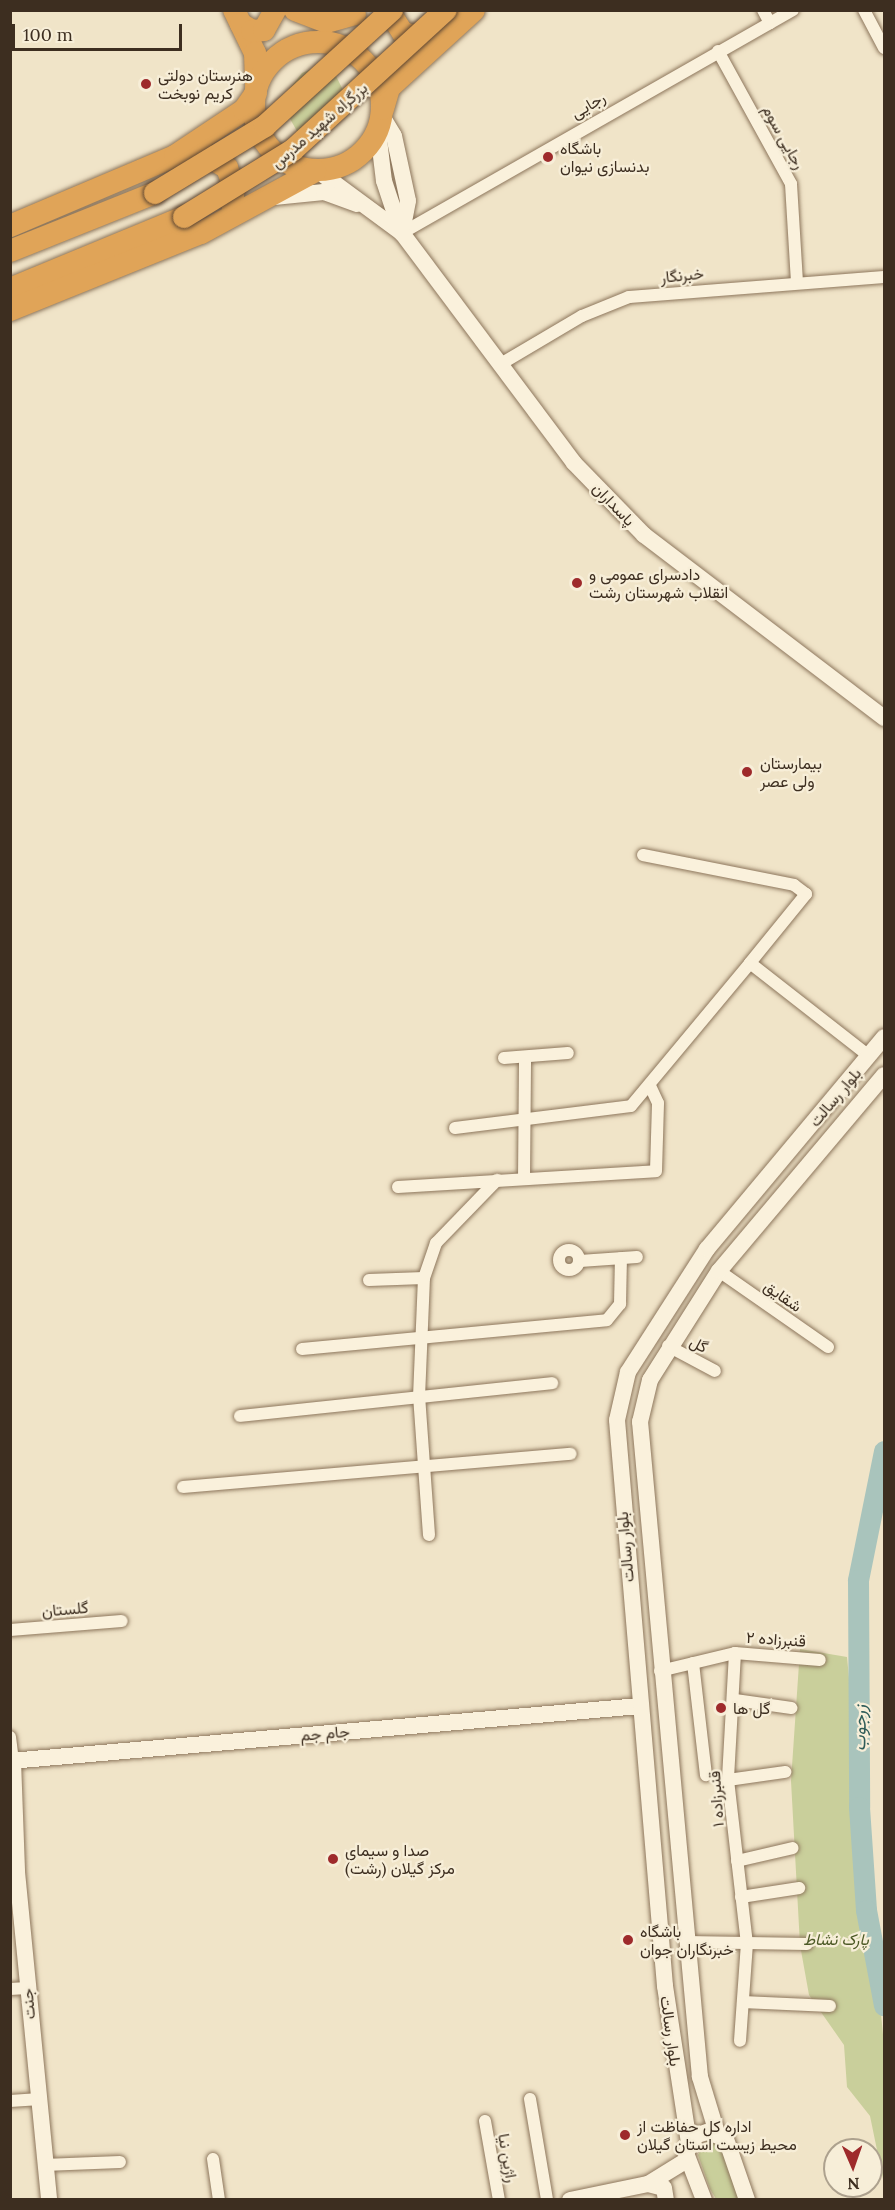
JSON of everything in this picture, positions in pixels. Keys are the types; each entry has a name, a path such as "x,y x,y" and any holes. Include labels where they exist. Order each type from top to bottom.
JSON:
{"highway":[{"path":"276,10 286,27 309,43 341,46 366,63 380,86 381,120 356,159 316,171 285,162 267,145 256,120 255,53 237,17 252,31 264,30 276,10"},
{"path":"295,10 326,22 357,12"},
{"path":"390,10 409,36 428,41 445,37"},
{"name":"بزرگراه شهید مدرس","path":"10,251 154,193 226,154 285,111 390,10"},
{"name":"بزرگراه شهید مدرس","path":"10,289 184,217 246,184 312,135 446,10"},
{"name":"بزرگراه شهید مدرس","path":"381,120 389,88 474,10"},
{"path":"10,226 178,154 244,110 275,59 309,43 329,37 357,12"},
{"path":"178,154 206,153 229,171 233,200 217,225"},
{"name":"بزرگراه شهید مدرس","path":"10,310 217,225 316,171"}],"main road":[{"path":"381,120 384,181 402,233"},
{"path":"316,171 378,213 402,233"},
{"path":"265,200 326,193 378,213"},
{"name":"پاسداران","path":"402,233 574,463 644,535 885,718"},
{"name":"بلوار رسالت","path":"690,2143 678,2081 657,1900 618,1468 616,1420 628,1372 707,1248 885,1037"},
{"name":"بلوار رسالت","path":"747,2199 726,2139 717,2133 700,2077 660,1671 640,1422 650,1380 668,1346 719,1271 885,1075"},
{"name":"جام جم","path":"12,1761 640,1706"},
{"name":"جنت","path":"12,1761 19,1989 49,2199"},
{"path":"657,1900 681,1898"},
{"path":"678,2081 688,2087 700,2077"},
{"path":"704,2199 687,2160 690,2143 697,2135 717,2133"},
{"path":"570,2199 648,2184 687,2160"},
{"path":"648,2184 664,2188 666,2199"}],"street":[{"path":"763,10 770,23"},
{"name":"رجایی","path":"402,233 793,10"},
{"path":"864,10 885,48"},
{"name":"رجایی سوم","path":"718,51 791,184 797,282"},
{"name":"خبرنگار","path":"499,365 582,316 629,297 797,282 885,277"},
{"path":"455,1128 624,1108 651,1088 806,894 794,885 644,855"},
{"path":"750,963 869,1056"},
{"path":"504,1058 568,1053"},
{"path":"524,1179 525,1057"},
{"path":"398,1187 656,1172 658,1103 651,1088"},
{"path":"429,1535 419,1397 424,1278 436,1243 497,1180"},
{"path":"580,1262 637,1257"},
{"path":"302,1349 608,1320 620,1304 621,1258"},
{"name":"شقایق","path":"719,1271 828,1347"},
{"path":"369,1280 424,1278"},
{"name":"گل","path":"668,1346 715,1371"},
{"path":"240,1416 552,1383"},
{"path":"183,1487 572,1454"},
{"name":"گلستان","path":"10,1630 122,1621"},
{"name":"قنبرزاده ۲","path":"660,1671 735,1653 820,1660"},
{"name":"قنبرزاده ۱","path":"735,1653 735,1700 728,1780 747,1943 740,2041"},
{"path":"693,1663 706,1775"},
{"path":"735,1700 791,1708"},
{"name":"جنت","path":"10,1737 12,1761"},
{"path":"728,1780 785,1772"},
{"path":"737,1861 793,1848"},
{"path":"741,1897 799,1888"},
{"path":"686,1942 807,1944"},
{"path":"743,2002 830,2006"},
{"path":"10,2101 36,2099"},
{"path":"530,2099 547,2199"},
{"name":"راژین نیا","path":"485,2121 499,2199"},
{"path":"213,2159 219,2199"},
{"path":"44,2165 120,2162"}],"green space":[{"path":"318,66 334,72 345,94 340,121 320,139 298,133 289,117 291,87 302,73"},
{"name":"پارک نشاط","path":"800,1649 847,1657 884,2045 884,2184 883,2138 875,2138 870,2116 847,2087 844,2045 809,1995 800,1945 791,1781"},
{"path":"707,2140 720,2142 740,2199 716,2199 710,2189 698,2155"}],"waterway":[{"name":"زرجوب","path":"884,1451 858,1580 859,1807 866,1910 884,2005"}],"place":[{"name":"هنرستان دولتی کریم نوبخت","path":"146,84"},
{"name":"باشگاه بدنسازی نیوان","path":"548,157"},
{"name":"دادسرای عمومی و انقلاب شهرستان رشت","path":"577,583"},
{"name":"بیمارستان ولی عصر","path":"747,772"},
{"name":"گل ها","path":"721,1708"},
{"name":"صدا و سیمای مرکز گیلان (رشت)","path":"333,1859"},
{"name":"باشگاه خبرنگاران جوان","path":"628,1940"},
{"name":"اداره کل حفاظت از محیط زیست استان گیلان","path":"625,2135"}]}
